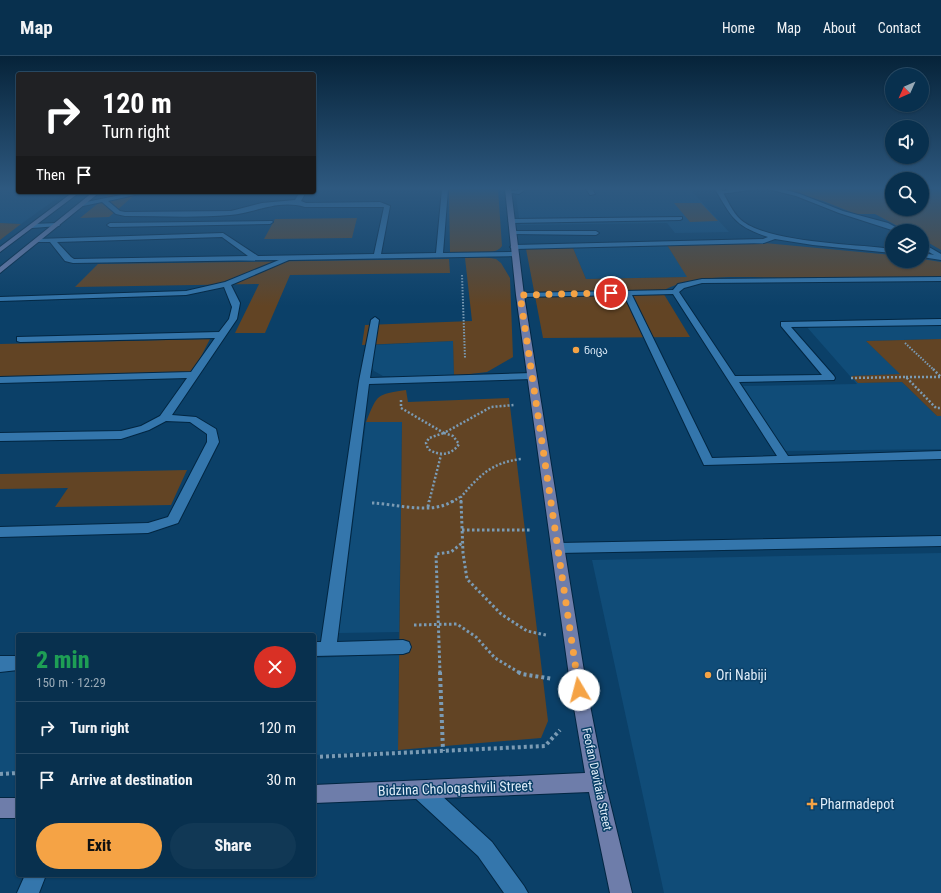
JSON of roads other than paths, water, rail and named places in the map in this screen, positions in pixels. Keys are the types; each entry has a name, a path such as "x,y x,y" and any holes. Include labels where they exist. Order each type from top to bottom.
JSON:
{"main road":[{"path":"0,250 29,228"},
{"path":"0,271 53,228"},
{"name":"Feofan Davitaia Street","path":"512,228 520,295 579,690 596,782 621,893"},
{"name":"Bidzina Choloqashvili Street","path":"316,794 596,782"},
{"path":"0,808 16,808"}],"street":[{"path":"95,238 106,228"},
{"path":"377,256 383,228"},
{"path":"439,255 441,228"},
{"path":"527,228 596,233"},
{"path":"752,228 796,241 885,250"},
{"path":"38,240 223,235 256,258"},
{"path":"52,240 68,259 73,261 461,255 515,251 764,241 776,236"},
{"path":"929,250 941,258"},
{"path":"929,256 941,258"},
{"path":"0,299 186,293 226,284 292,257"},
{"path":"520,295 675,292 681,286 702,281 941,279"},
{"path":"0,437 121,435 145,428 164,418 222,336 237,310 236,302 226,284"},
{"path":"675,292 785,460"},
{"path":"627,293 708,462 941,455"},
{"path":"375,320 364,381 348,504 321,649 403,647"},
{"path":"732,379 830,378 784,324 941,322"},
{"path":"20,338 222,336"},
{"path":"0,380 194,375"},
{"path":"364,381 532,376"},
{"path":"0,532 148,528 173,520 213,442 212,432 192,419 164,418"},
{"path":"558,548 941,541"},
{"path":"0,664 16,663"},
{"path":"421,790 485,849 517,893"},
{"path":"28,893 35,877"}],"place":[{"name":"ნიცა","path":"576,350"},
{"name":"Ori Nabiji","path":"708,675"},
{"name":"Pharmadepot","path":"812,804"}]}
